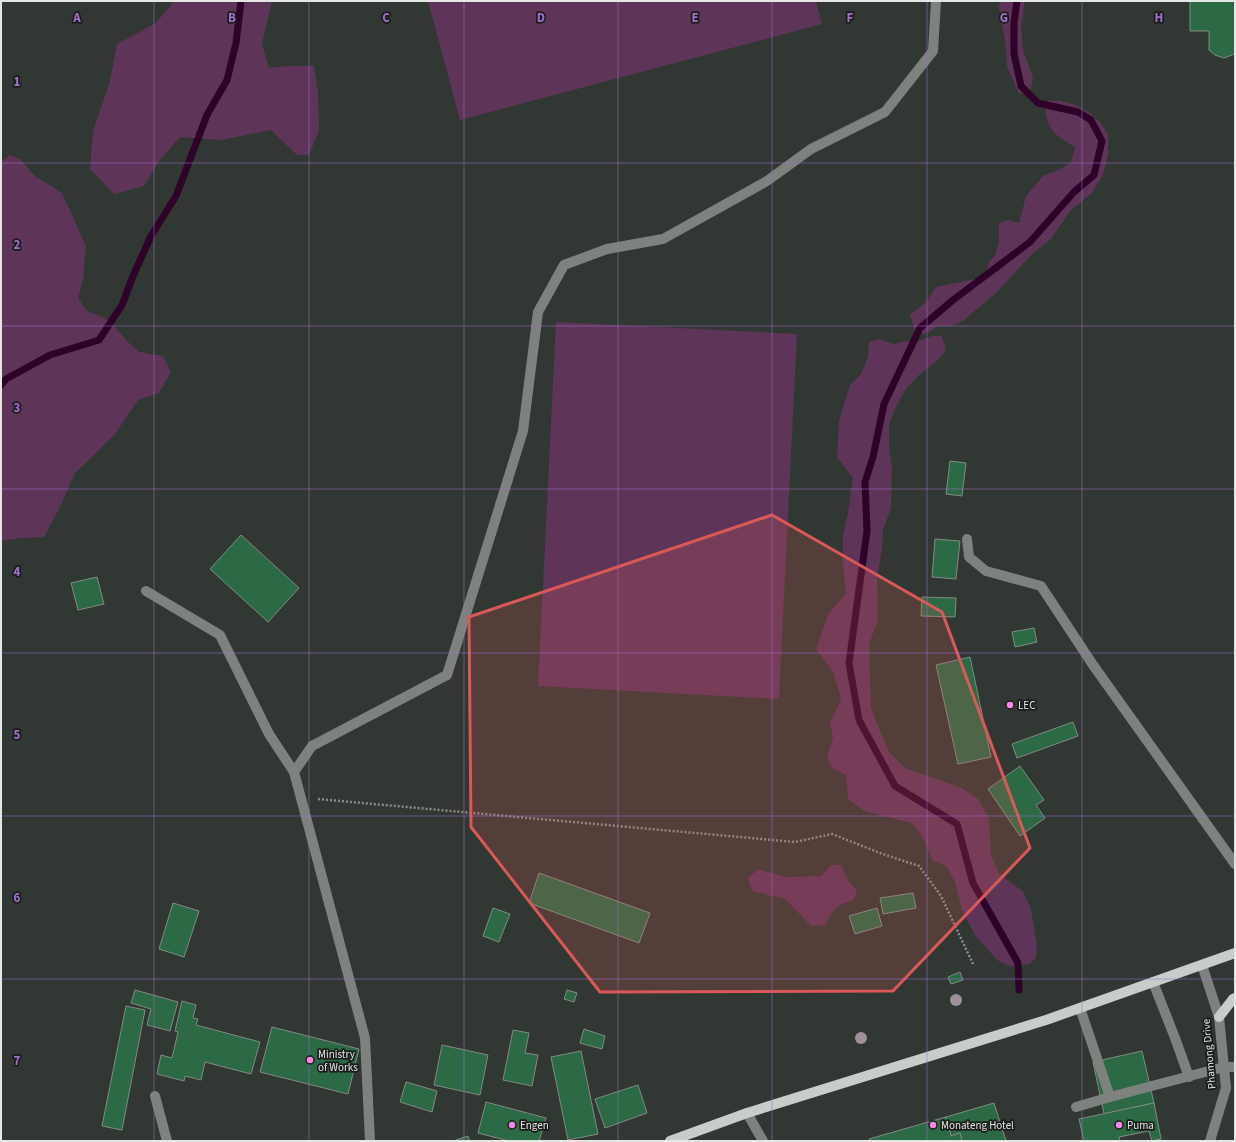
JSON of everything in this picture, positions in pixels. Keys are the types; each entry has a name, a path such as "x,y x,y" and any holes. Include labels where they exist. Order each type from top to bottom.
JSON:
{"main road":[{"path":"670,1141 747,1113 1038,1022 1235,953"},
{"path":"1219,1017 1235,998"}],"street":[{"path":"294,772 312,746 447,675 523,431 538,312 564,266 607,248 663,239 767,181 811,149 885,112 933,51 936,1"},
{"path":"967,540 969,557 986,571 1041,586 1093,665 1235,864"},
{"path":"146,591 220,635 269,734 294,772 366,1038 370,1141"},
{"name":"Phamong Drive","path":"1202,965 1219,1017 1226,1088 1210,1141"},
{"path":"1153,982 1175,1038 1188,1077"},
{"path":"1080,1008 1110,1097"},
{"path":"1076,1107 1224,1067 1235,1067"},
{"path":"155,1096 167,1141"},
{"path":"747,1113 763,1141"}],"path":[{"path":"302,798 795,842 832,834 880,853 919,866 941,896 974,966"}],"highlighted area":[{"path":"772,515 942,612 1030,848 893,991 600,992 471,827 469,617"}],"shaded area":[{"path":"174,1 272,1 262,44 269,68 314,66 318,91 319,130 309,155 297,155 271,130 221,140 180,137 160,160 144,186 114,194 90,169 93,131 110,81 117,44 156,23"},
{"path":"428,1 816,1 822,24 460,120"},
{"path":"1001,1 1025,1 1021,26 1023,50 1033,77 1031,89 1019,94 1007,66 1006,46 999,6"},
{"path":"1048,101 1061,101 1076,105 1090,113 1100,122 1108,134 1108,155 1103,175 1092,193 1071,210 1050,240 1033,253 997,292 964,320 951,326 938,326 929,332 917,336 910,315 926,302 936,287 985,277 988,264 995,255 999,243 999,223 1008,220 1019,223 1026,196 1044,175 1054,172 1071,163 1075,147 1057,135 1050,126 1045,105"},
{"path":"10,155 20,159 35,176 62,193 86,246 83,280 78,298 86,310 110,321 126,340 139,352 163,356 171,372 159,393 138,400 115,434 75,473 60,507 44,537 1,541 1,162"},
{"path":"556,322 797,334 779,699 538,686"},
{"path":"932,336 942,336 946,350 938,360 920,374 906,389 889,424 889,446 892,466 891,508 883,530 882,549 877,578 878,620 869,644 871,707 890,753 905,768 962,788 978,799 989,818 991,855 1000,875 1023,891 1031,909 1037,945 1036,958 1029,964 1009,966 997,960 975,935 962,910 955,882 946,866 933,861 924,840 912,823 864,811 848,799 846,775 832,768 827,757 833,738 830,723 841,699 833,671 816,649 828,615 846,593 843,565 843,536 853,478 837,457 839,420 850,385 861,374 868,357 869,342 879,339 893,344 907,341 914,343"},
{"path":"831,865 841,865 849,882 857,891 854,900 839,906 833,911 826,925 811,926 784,898 752,891 748,878 758,869 786,877 821,876"}],"building":[{"path":"1190,1 1235,1 1235,53 1224,58 1215,55 1209,50 1209,31 1190,31"},
{"path":"950,461 966,463 962,496 946,494"},
{"path":"241,535 299,588 268,622 210,569"},
{"path":"935,539 960,541 956,579 932,577"},
{"path":"97,577 104,604 78,610 71,583"},
{"path":"922,597 956,598 955,617 921,616"},
{"path":"1034,628 1037,642 1015,647 1012,632"},
{"path":"970,657 991,757 958,764 936,665"},
{"path":"1073,722 1078,736 1017,758 1012,744"},
{"path":"1020,766 1044,800 1036,805 1045,818 1020,836 988,789"},
{"path":"539,873 650,913 639,943 529,903"},
{"path":"913,893 916,908 883,914 880,898"},
{"path":"173,903 199,911 184,957 159,949"},
{"path":"493,908 510,914 499,942 483,936"},
{"path":"877,908 882,926 855,934 849,916"},
{"path":"960,972 963,980 951,984 948,977"},
{"path":"135,990 178,1002 170,1031 147,1025 151,1009 131,1003"},
{"path":"567,990 577,993 574,1002 564,999"},
{"path":"182,1001 196,1005 193,1018 198,1019 196,1025 260,1042 251,1074 205,1062 201,1080 185,1076 184,1081 157,1074 161,1055 172,1058 178,1032 175,1031"},
{"path":"126,1006 145,1010 122,1130 102,1126"},
{"name":"Ministry of Works","path":"272,1027 359,1049 348,1094 260,1072"},
{"path":"584,1029 605,1036 602,1049 580,1043"},
{"path":"513,1030 529,1033 525,1053 538,1055 532,1086 503,1080"},
{"path":"442,1045 488,1055 480,1095 434,1085"},
{"path":"581,1051 598,1134 568,1140 551,1057"},
{"path":"1142,1051 1154,1103 1104,1114 1093,1062"},
{"path":"406,1082 437,1091 432,1112 400,1102"},
{"path":"638,1085 647,1113 605,1128 595,1099"},
{"name":"Engen","path":"486,1102 546,1118 539,1141 509,1141 478,1133"},
{"path":"994,1103 1006,1141 962,1141 960,1133 951,1136 946,1117"},
{"name":"Puma","path":"1154,1103 1161,1139 1152,1141 1149,1131 1119,1137 1120,1141 1084,1141 1079,1119"},
{"name":"Monateng Hotel","path":"946,1117 951,1136 960,1133 962,1141 870,1141 869,1139"},
{"path":"468,1136 470,1141 453,1141"}],"waterway":[{"path":"1,385 6,379 50,355 99,340 122,305 151,236 176,196 207,115 227,80 236,43 241,1"},
{"path":"1017,1 1014,23 1014,54 1021,86 1038,103 1078,112 1091,120 1102,141 1094,175 1074,192 1030,242 953,300 920,328 884,404 873,457 865,482 867,531 849,663 859,720 895,786 957,824 973,883 1018,963 1019,990"}],"place":[{"name":"LEC","path":"1010,705"},
{"name":"Ministry of Works","path":"310,1060"},
{"name":"Engen","path":"512,1125"},
{"name":"Monateng Hotel","path":"933,1125"},
{"name":"Puma","path":"1119,1125"}]}
